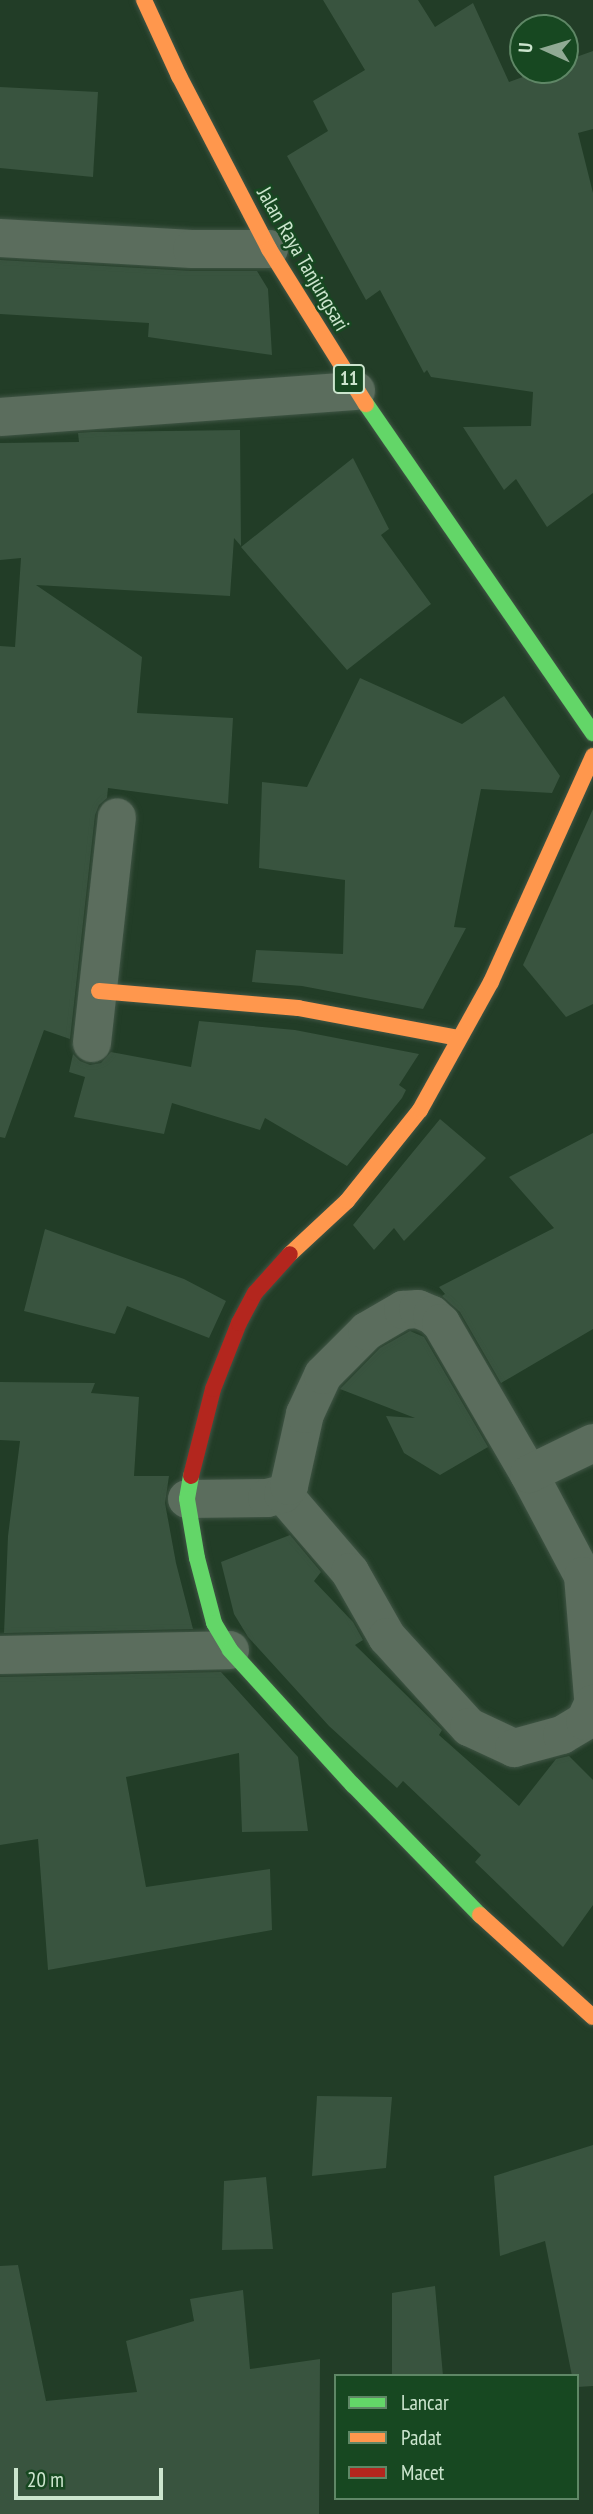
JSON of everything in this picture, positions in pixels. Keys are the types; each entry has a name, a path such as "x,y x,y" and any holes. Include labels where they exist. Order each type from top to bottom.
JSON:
{"main road":[{"name":"Jalan Raya Tanjungsari","path":"144,0 179,76 269,249 356,391 591,730"},
{"path":"591,730 491,982 420,1110 347,1202 273,1270 255,1293 239,1323 213,1389 195,1454 187,1499 197,1558 214,1623 230,1650 353,1785 500,1936 593,2017"},
{"path":"99,991 298,1008 459,1038"}],"street":[{"path":"0,238 192,248 269,249"},
{"path":"0,417 356,391"},
{"path":"92,1043 117,817"},
{"path":"187,1499 268,1498 284,1493 289,1486 305,1414 323,1375 367,1331 403,1310 418,1308 432,1314 441,1323 529,1474 583,1576 593,1697"},
{"path":"529,1474 593,1443"},
{"path":"284,1493 351,1572 387,1637 469,1727 514,1748 562,1735 585,1721 593,1704"},
{"path":"0,1655 230,1650"}],"building":[{"path":"323,0 418,0 435,27 473,3 509,84 579,84 579,56 593,51 593,129 578,133 593,193 593,493 547,527 516,479 504,490 463,427 531,426 533,392 431,377 427,370 424,373 380,290 366,300 287,156 328,131 313,101 365,70"},
{"path":"0,87 98,92 93,177 0,168"},
{"path":"0,260 191,271 257,271 268,289 272,355 148,337 149,323 0,314"},
{"path":"240,430 241,546 234,538 230,596 36,585 142,657 137,713 233,718 228,804 108,788 107,798 99,805 95,815 70,1039 44,1030 5,1138 0,1137 0,646 15,647 21,558 0,560 0,443 79,442 78,433 92,432"},
{"path":"353,458 389,529 381,535 431,604 347,670 241,547"},
{"path":"360,678 462,724 504,696 560,776 552,793 481,789 454,927 466,928 423,1009 302,986 252,982 256,950 343,954 345,880 259,868 262,782 307,787"},
{"path":"593,809 593,1004 566,1017 523,965"},
{"path":"199,1021 295,1030 419,1054 399,1085 406,1090 402,1098 347,1166 265,1118 260,1130 172,1103 164,1134 74,1117 85,1077 69,1072 73,1054 90,1065 101,1063 111,1052 191,1067"},
{"path":"440,1119 486,1158 404,1241 394,1228 374,1250 353,1225"},
{"path":"593,1133 593,1329 501,1383 460,1312 442,1296 445,1294 439,1287 554,1228 509,1177"},
{"path":"45,1229 184,1279 226,1301 209,1338 127,1306 115,1334 24,1311"},
{"path":"410,1331 424,1337 488,1447 440,1475 404,1453 386,1416 415,1418 340,1389 380,1348"},
{"path":"0,1382 95,1383 91,1393 139,1397 134,1476 169,1476 165,1503 176,1563 193,1629 4,1633 8,1536 20,1441 0,1440"},
{"path":"290,1535 321,1572 314,1581 353,1622 363,1640 355,1645 442,1730 439,1735 519,1806 556,1759 569,1756 593,1780 593,1905 563,1947 475,1862 481,1855 403,1781 397,1788 329,1726 248,1637 234,1614 221,1562"},
{"path":"221,1672 298,1757 308,1831 242,1832 239,1753 126,1777 146,1887 270,1869 272,1930 48,1970 38,1839 0,1845 0,1677"},
{"path":"317,2096 392,2097 386,2168 312,2176"},
{"path":"593,2145 593,2386 579,2387 579,2374 572,2374 545,2241 500,2256 494,2176"},
{"path":"266,2177 273,2249 222,2250 224,2181"},
{"path":"18,2265 46,2401 137,2392 126,2341 194,2321 190,2299 243,2290 250,2369 320,2359 319,2514 0,2514 0,2266"},
{"path":"435,2286 443,2374 392,2374 392,2293"}],"traffic: fast":[{"path":"366,404 593,733"},
{"path":"191,1476 187,1499 197,1558 214,1623 230,1650 353,1785 480,1915"}],"traffic: slow":[{"path":"144,0 179,76 269,249 366,404"},
{"path":"290,1254 347,1201 420,1110 491,982 593,756"},
{"path":"99,991 298,1008 459,1038"},
{"path":"480,1915 593,2017"}],"traffic: jam":[{"path":"191,1476 213,1389 239,1323 255,1293 290,1254"}]}
